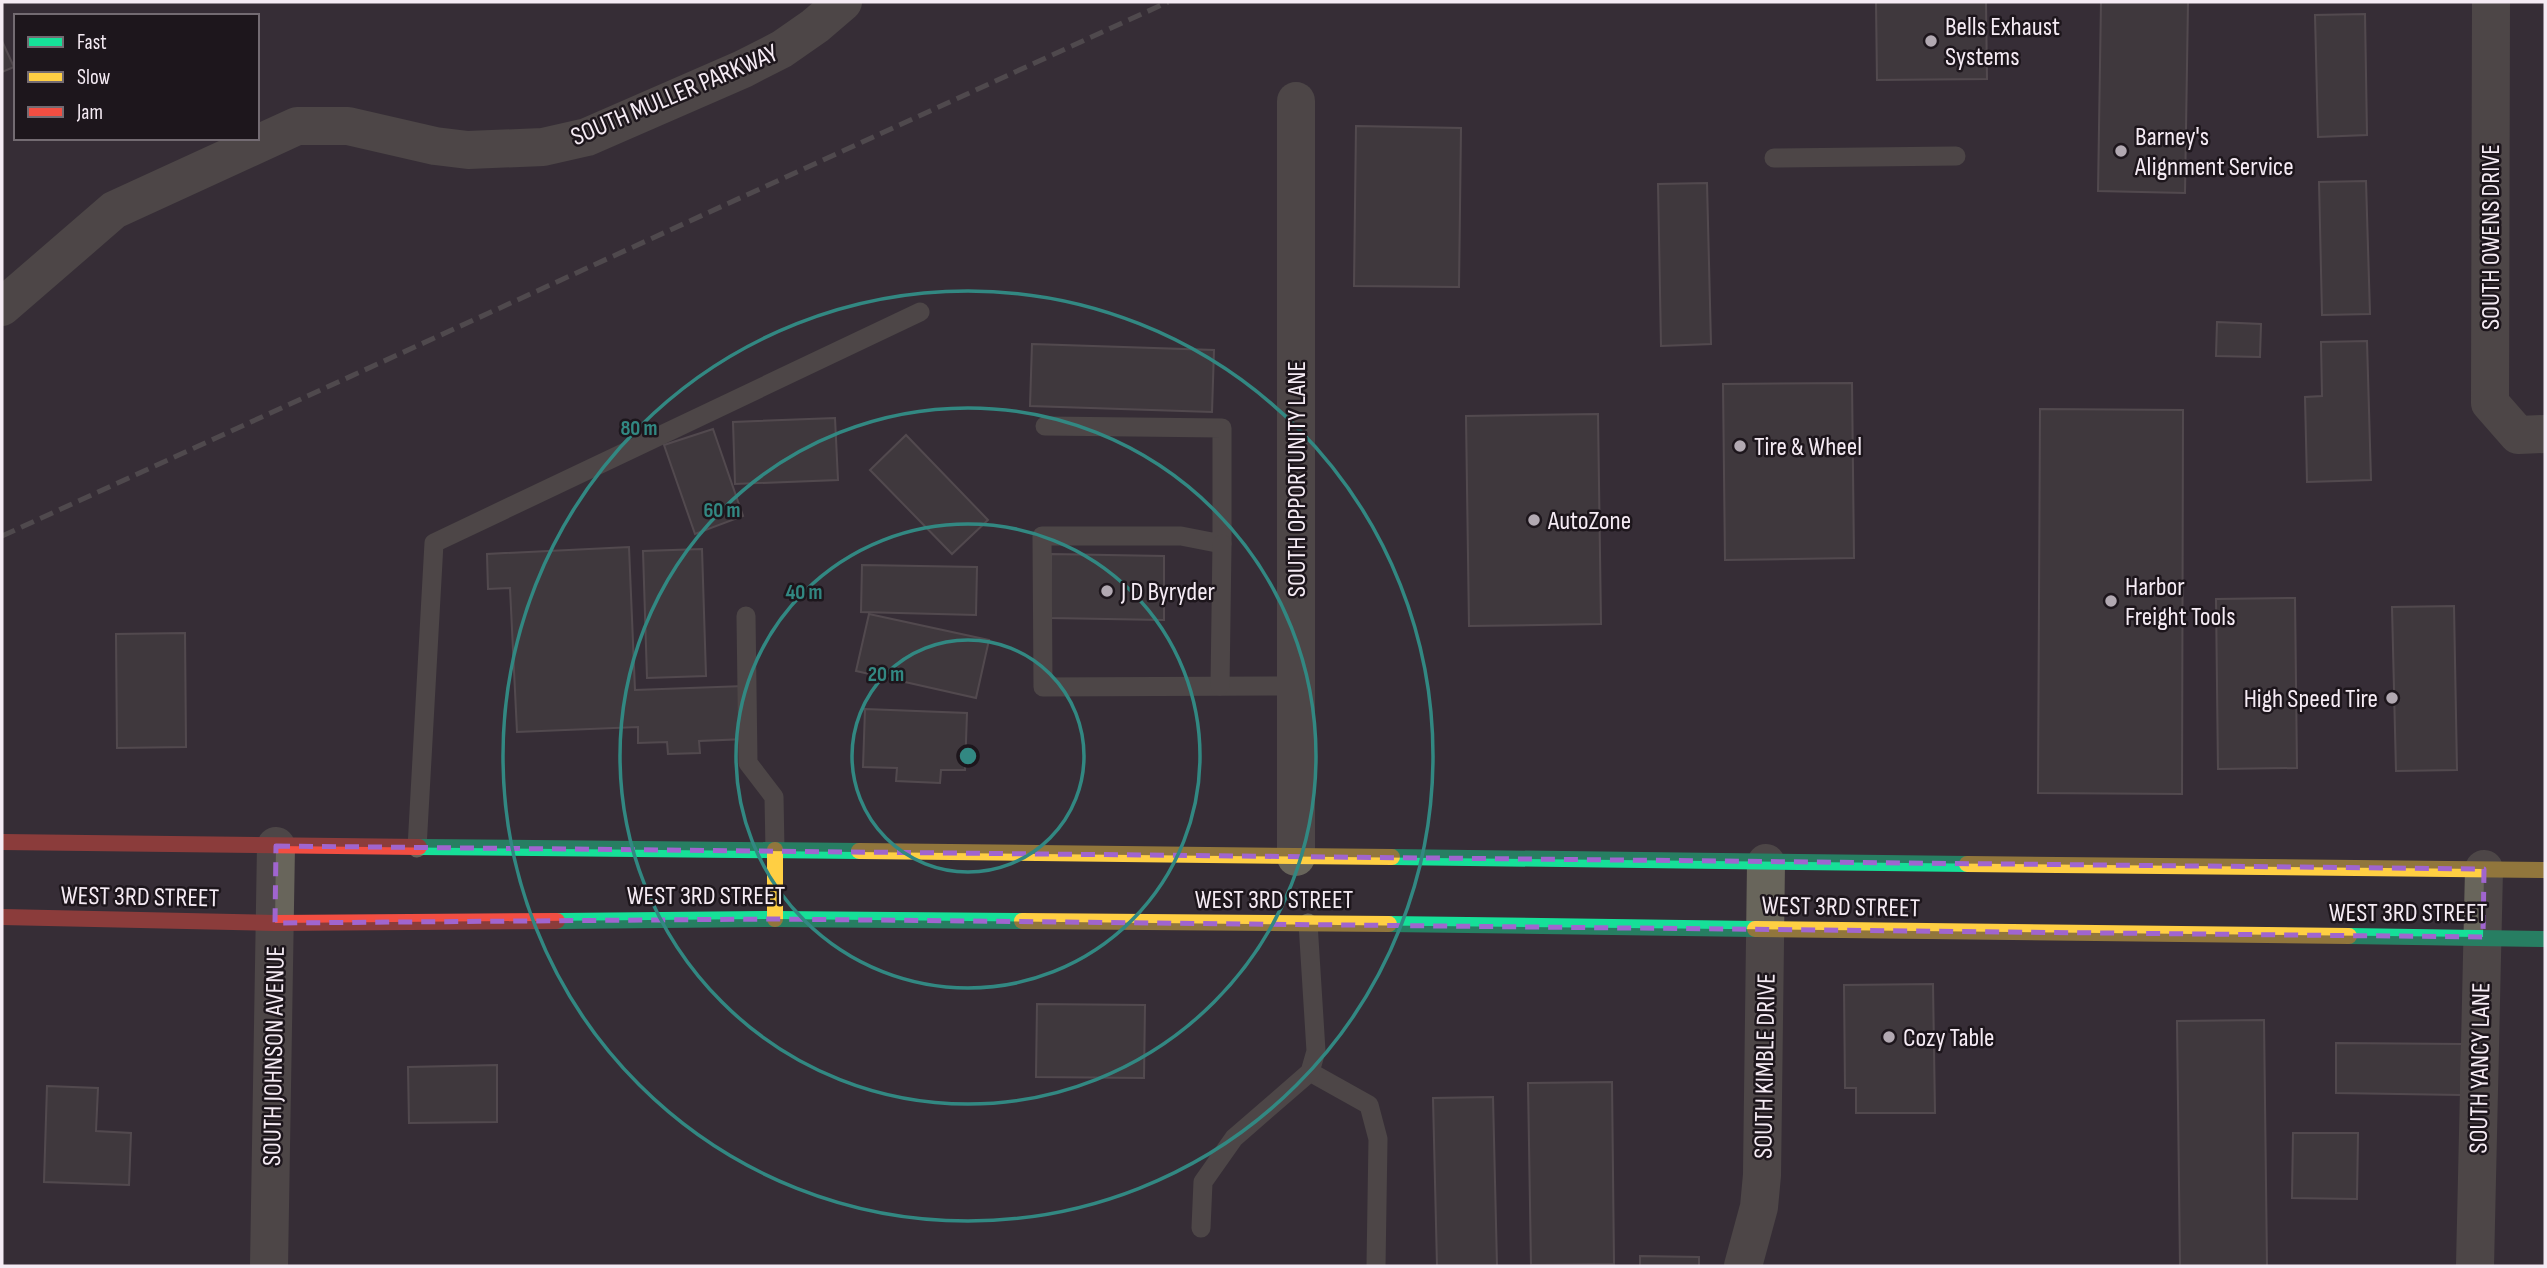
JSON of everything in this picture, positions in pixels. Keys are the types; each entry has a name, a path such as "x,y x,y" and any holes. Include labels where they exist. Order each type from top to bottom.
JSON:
{"main road":[{"name":"WEST 3RD STREET","path":"2,842 2545,870"},
{"path":"775,850 775,919"},
{"name":"WEST 3RD STREET","path":"2,917 275,923 775,919 1308,923 2545,939"}],"street":[{"name":"SOUTH MULLER PARKWAY","path":"2,307 114,210 297,126 348,126 435,146 468,150 543,147 587,137 743,69 782,49 843,2"},
{"name":"SOUTH OWENS DRIVE","path":"2491,2 2490,403 2518,435 2545,434"},
{"name":"SOUTH OPPORTUNITY LANE","path":"1296,101 1296,857"},
{"name":"SOUTH JOHNSON AVENUE","path":"269,1266 276,846"},
{"name":"SOUTH KIMBLE DRIVE","path":"1743,1266 1759,1208 1762,1175 1766,863"},
{"name":"SOUTH YANCY LANE","path":"2475,1266 2484,869"}],"lane":[{"path":"1774,158 1956,156"},
{"path":"417,848 434,543 920,312"},
{"path":"1045,426 1222,428 1220,686"},
{"path":"1222,544 1181,536 1042,536 1043,687 1296,686"},
{"path":"746,616 748,763 774,797 775,850"},
{"path":"1201,1228 1203,1182 1234,1138 1310,1072 1316,1051 1308,923"},
{"path":"1310,1072 1370,1105 1378,1139 1376,1266"}],"highlighted area":[{"path":"276,846 2484,869 2483,937 775,919 275,923"}],"building":[{"path":"1876,2 1986,2 1987,79 1877,80"},
{"path":"2101,2 2188,2 2185,193 2098,191"},
{"path":"2365,14 2367,135 2318,137 2315,15"},
{"path":"2,41 14,67 2,72"},
{"path":"1356,126 1461,128 1459,287 1354,286"},
{"path":"2366,181 2370,314 2322,315 2319,182"},
{"path":"1707,183 1711,344 1661,346 1658,184"},
{"path":"2217,322 2261,324 2260,357 2216,356"},
{"path":"2367,341 2371,480 2307,482 2305,397 2322,396 2321,342"},
{"path":"1032,344 1214,350 1212,412 1030,406"},
{"path":"1852,383 1854,558 1725,560 1723,384"},
{"name":"Harbor Freight Tools","path":"2040,409 2183,410 2182,794 2038,793"},
{"name":"AutoZone","path":"1598,414 1601,624 1469,626 1466,416"},
{"path":"835,418 838,480 735,484 733,422"},
{"path":"713,429 743,516 695,534 664,445"},
{"path":"906,435 988,520 952,554 870,470"},
{"path":"629,547 635,690 744,686 746,739 699,741 700,753 668,754 667,742 638,743 638,727 517,732 510,588 488,589 487,554"},
{"path":"702,549 706,676 647,678 643,551"},
{"path":"1051,554 1164,556 1164,620 1050,618"},
{"path":"862,565 977,567 976,615 861,612"},
{"path":"2295,598 2297,768 2218,769 2216,599"},
{"path":"2454,606 2457,770 2396,771 2392,607"},
{"path":"869,614 989,640 976,698 856,671"},
{"path":"185,633 186,747 117,748 116,634"},
{"path":"865,709 967,713 965,770 941,770 940,783 896,781 897,768 863,767"},
{"name":"Cozy Table","path":"1933,984 1935,1113 1856,1113 1856,1088 1845,1088 1844,985"},
{"path":"1037,1004 1145,1005 1144,1078 1036,1077"},
{"path":"2264,1020 2267,1266 2180,1266 2177,1021"},
{"path":"2336,1043 2462,1044 2461,1095 2336,1093"},
{"path":"497,1065 497,1122 409,1123 408,1067"},
{"path":"1612,1082 1614,1264 1531,1265 1528,1083"},
{"path":"47,1086 98,1088 96,1131 131,1133 129,1185 44,1182"},
{"path":"1493,1097 1497,1266 1437,1266 1433,1098"},
{"path":"2293,1133 2358,1133 2357,1199 2292,1198"},
{"path":"1640,1256 1699,1257 1699,1266 1640,1266"}],"railway":[{"path":"2,536 1168,2"}],"traffic: fast":[{"path":"419,847 859,851"},
{"path":"1392,857 1967,864"},
{"path":"557,921 1022,921"},
{"path":"1389,924 1755,929"},
{"path":"2349,936 2545,939"}],"traffic: slow":[{"path":"775,850 775,919"},
{"path":"859,851 1392,857"},
{"path":"1967,864 2545,870"},
{"path":"1022,921 1389,924"},
{"path":"1755,929 2349,936"}],"traffic: jam":[{"path":"2,842 419,847"},
{"path":"2,917 275,923 557,921"}],"place":[{"name":"Bells Exhaust Systems","path":"1931,41"},
{"name":"Barney's Alignment Service","path":"2121,151"},
{"name":"Tire & Wheel","path":"1740,446"},
{"name":"AutoZone","path":"1534,520"},
{"name":"J D Byryder","path":"1107,591"},
{"name":"Harbor Freight Tools","path":"2111,601"},
{"name":"High Speed Tire","path":"2392,698"},
{"name":"Cozy Table","path":"1889,1037"}]}
